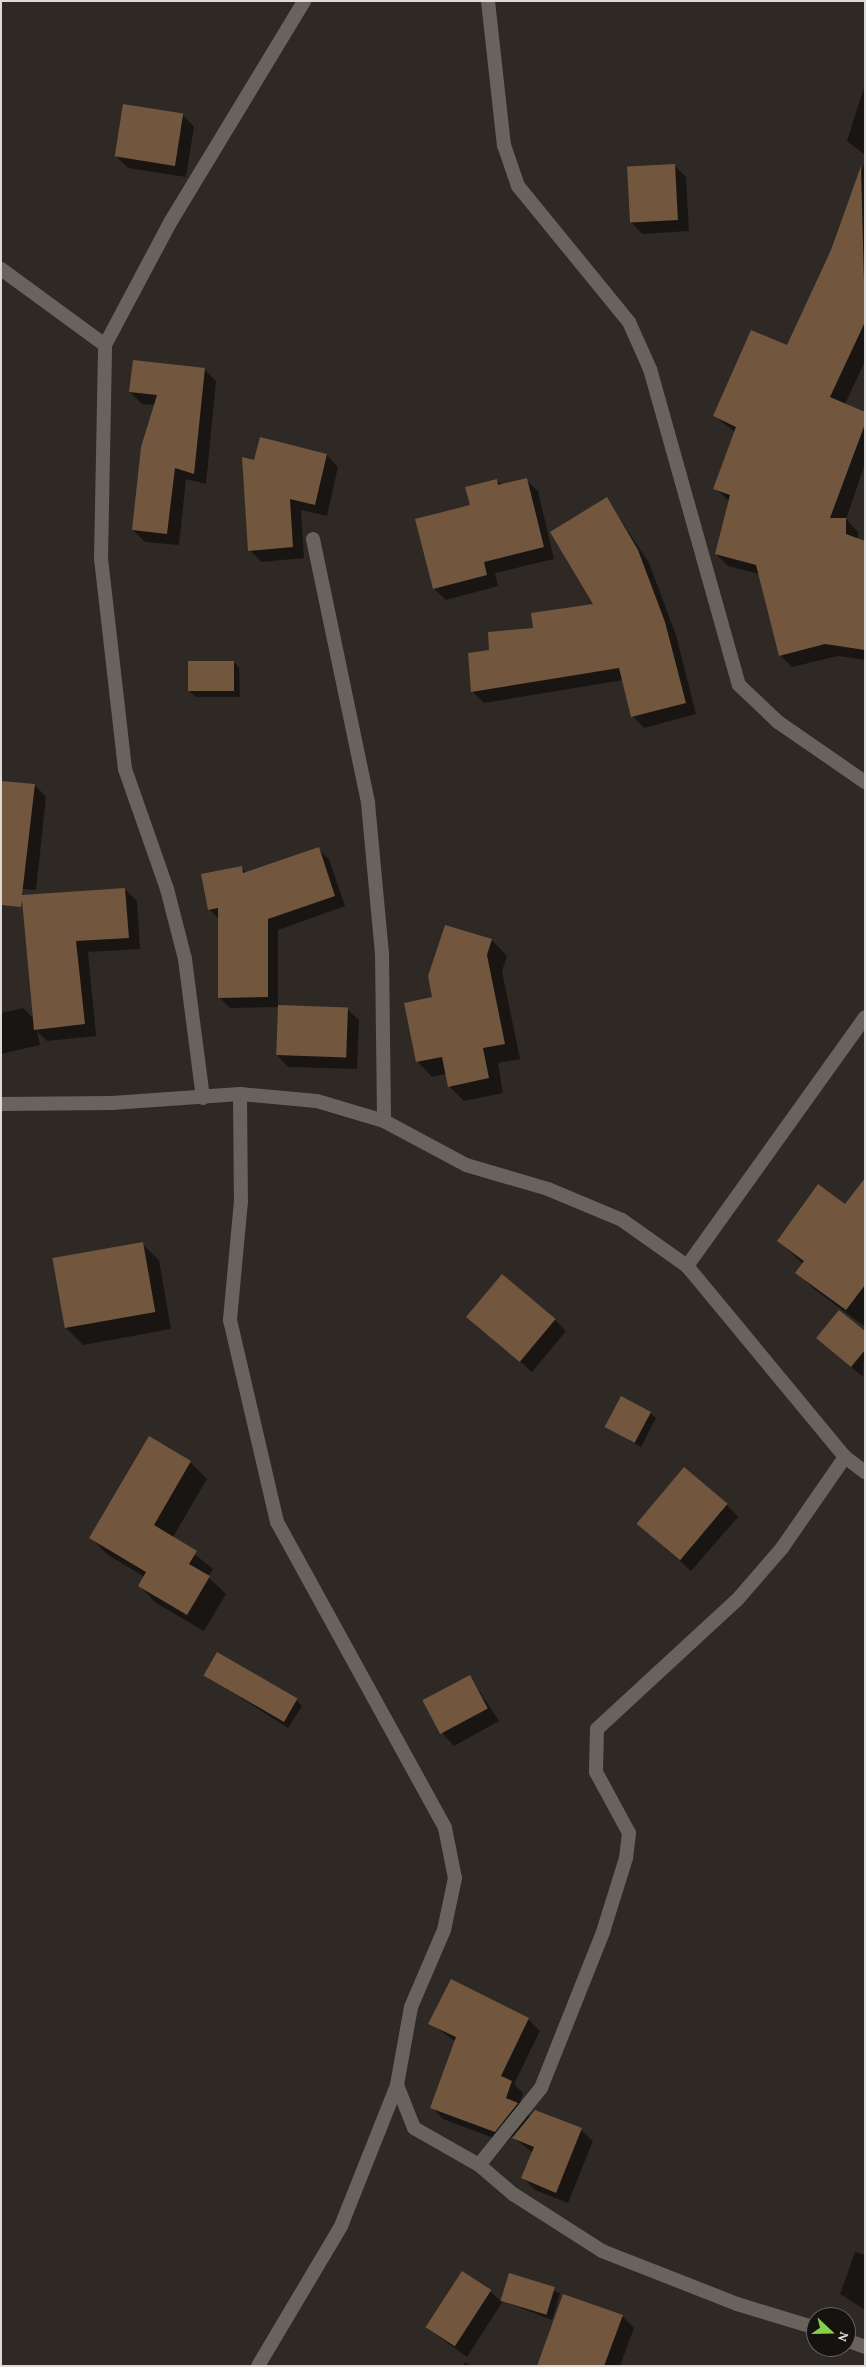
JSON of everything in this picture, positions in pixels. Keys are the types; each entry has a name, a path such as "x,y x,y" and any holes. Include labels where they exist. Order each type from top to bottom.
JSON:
{"street":[{"path":"203,1098 185,959 167,889 124,769 101,559 105,345 171,221 304,1"},
{"path":"488,1 504,145 518,186 628,322 650,369 739,685 778,722 865,782"},
{"path":"1,269 105,345"},
{"path":"313,539 368,803 382,954 384,1121"},
{"path":"687,1266 865,1017"},
{"path":"240,1094 241,1201 230,1320 277,1522 445,1828 456,1878 444,1930 411,2007 397,2085 341,2226 258,2366"},
{"path":"1,1104 203,1098 240,1094 317,1102 384,1121 466,1165 548,1189 622,1220 687,1266 845,1457 865,1472"},
{"path":"479,2165 541,2088 603,1932 626,1858 629,1833 596,1772 593,1750 597,1730 608,1715 737,1600 782,1548 845,1457"},
{"path":"397,2085 414,2128 479,2165 513,2194 602,2251 737,2304 806,2325"}],"building":[{"path":"123,104 183,114 175,166 115,156"},
{"path":"675,164 678,220 630,222 627,167"},
{"path":"861,166 865,322 830,397 865,412 865,424 830,518 846,518 846,534 865,541 865,650 825,644 779,656 756,565 715,554 730,495 713,489 736,427 713,416 751,330 787,345 831,250"},
{"path":"133,360 205,368 194,474 175,468 167,534 132,530 141,447 157,395 129,392"},
{"path":"260,437 327,454 315,505 290,499 293,547 248,551 242,457 254,460"},
{"path":"527,478 544,547 484,562 487,575 433,589 415,519 470,505 465,487 497,479 498,485"},
{"path":"607,497 638,550 665,622 686,703 631,717 619,668 471,692 468,653 489,650 488,632 533,628 531,613 593,604 550,532"},
{"path":"188,661 234,661 234,691 188,691"},
{"path":"1,781 35,784 22,895 125,888 129,938 76,941 85,1024 34,1030 22,900 21,907 1,905"},
{"path":"319,847 335,896 268,919 268,997 218,998 218,908 208,910 201,874 242,866 243,873"},
{"path":"445,925 492,939 487,955 505,1044 483,1048 489,1078 448,1087 442,1057 416,1062 404,1003 432,997 428,976"},
{"path":"278,1005 348,1007 346,1057 276,1055"},
{"path":"865,1178 865,1285 846,1310 795,1273 804,1261 777,1241 818,1184 845,1204"},
{"path":"143,1242 155,1312 65,1328 52,1258"},
{"path":"502,1274 556,1319 520,1362 466,1317"},
{"path":"839,1310 865,1331 865,1350 851,1367 816,1338"},
{"path":"621,1396 651,1412 635,1443 605,1427"},
{"path":"149,1436 191,1461 154,1525 197,1551 189,1564 210,1576 187,1615 138,1586 146,1572 89,1538"},
{"path":"684,1467 728,1504 680,1560 636,1524"},
{"path":"217,1652 298,1698 284,1722 204,1675"},
{"path":"470,1675 488,1709 440,1734 422,1700"},
{"path":"451,1979 529,2018 501,2076 512,2081 506,2098 518,2103 495,2132 430,2108 456,2037 428,2024"},
{"path":"535,2110 582,2128 556,2193 521,2178 534,2147 512,2138"},
{"path":"462,2271 491,2290 455,2346 426,2327"},
{"path":"509,2273 555,2287 546,2315 501,2301"},
{"path":"563,2294 623,2315 604,2366 537,2366"}]}
